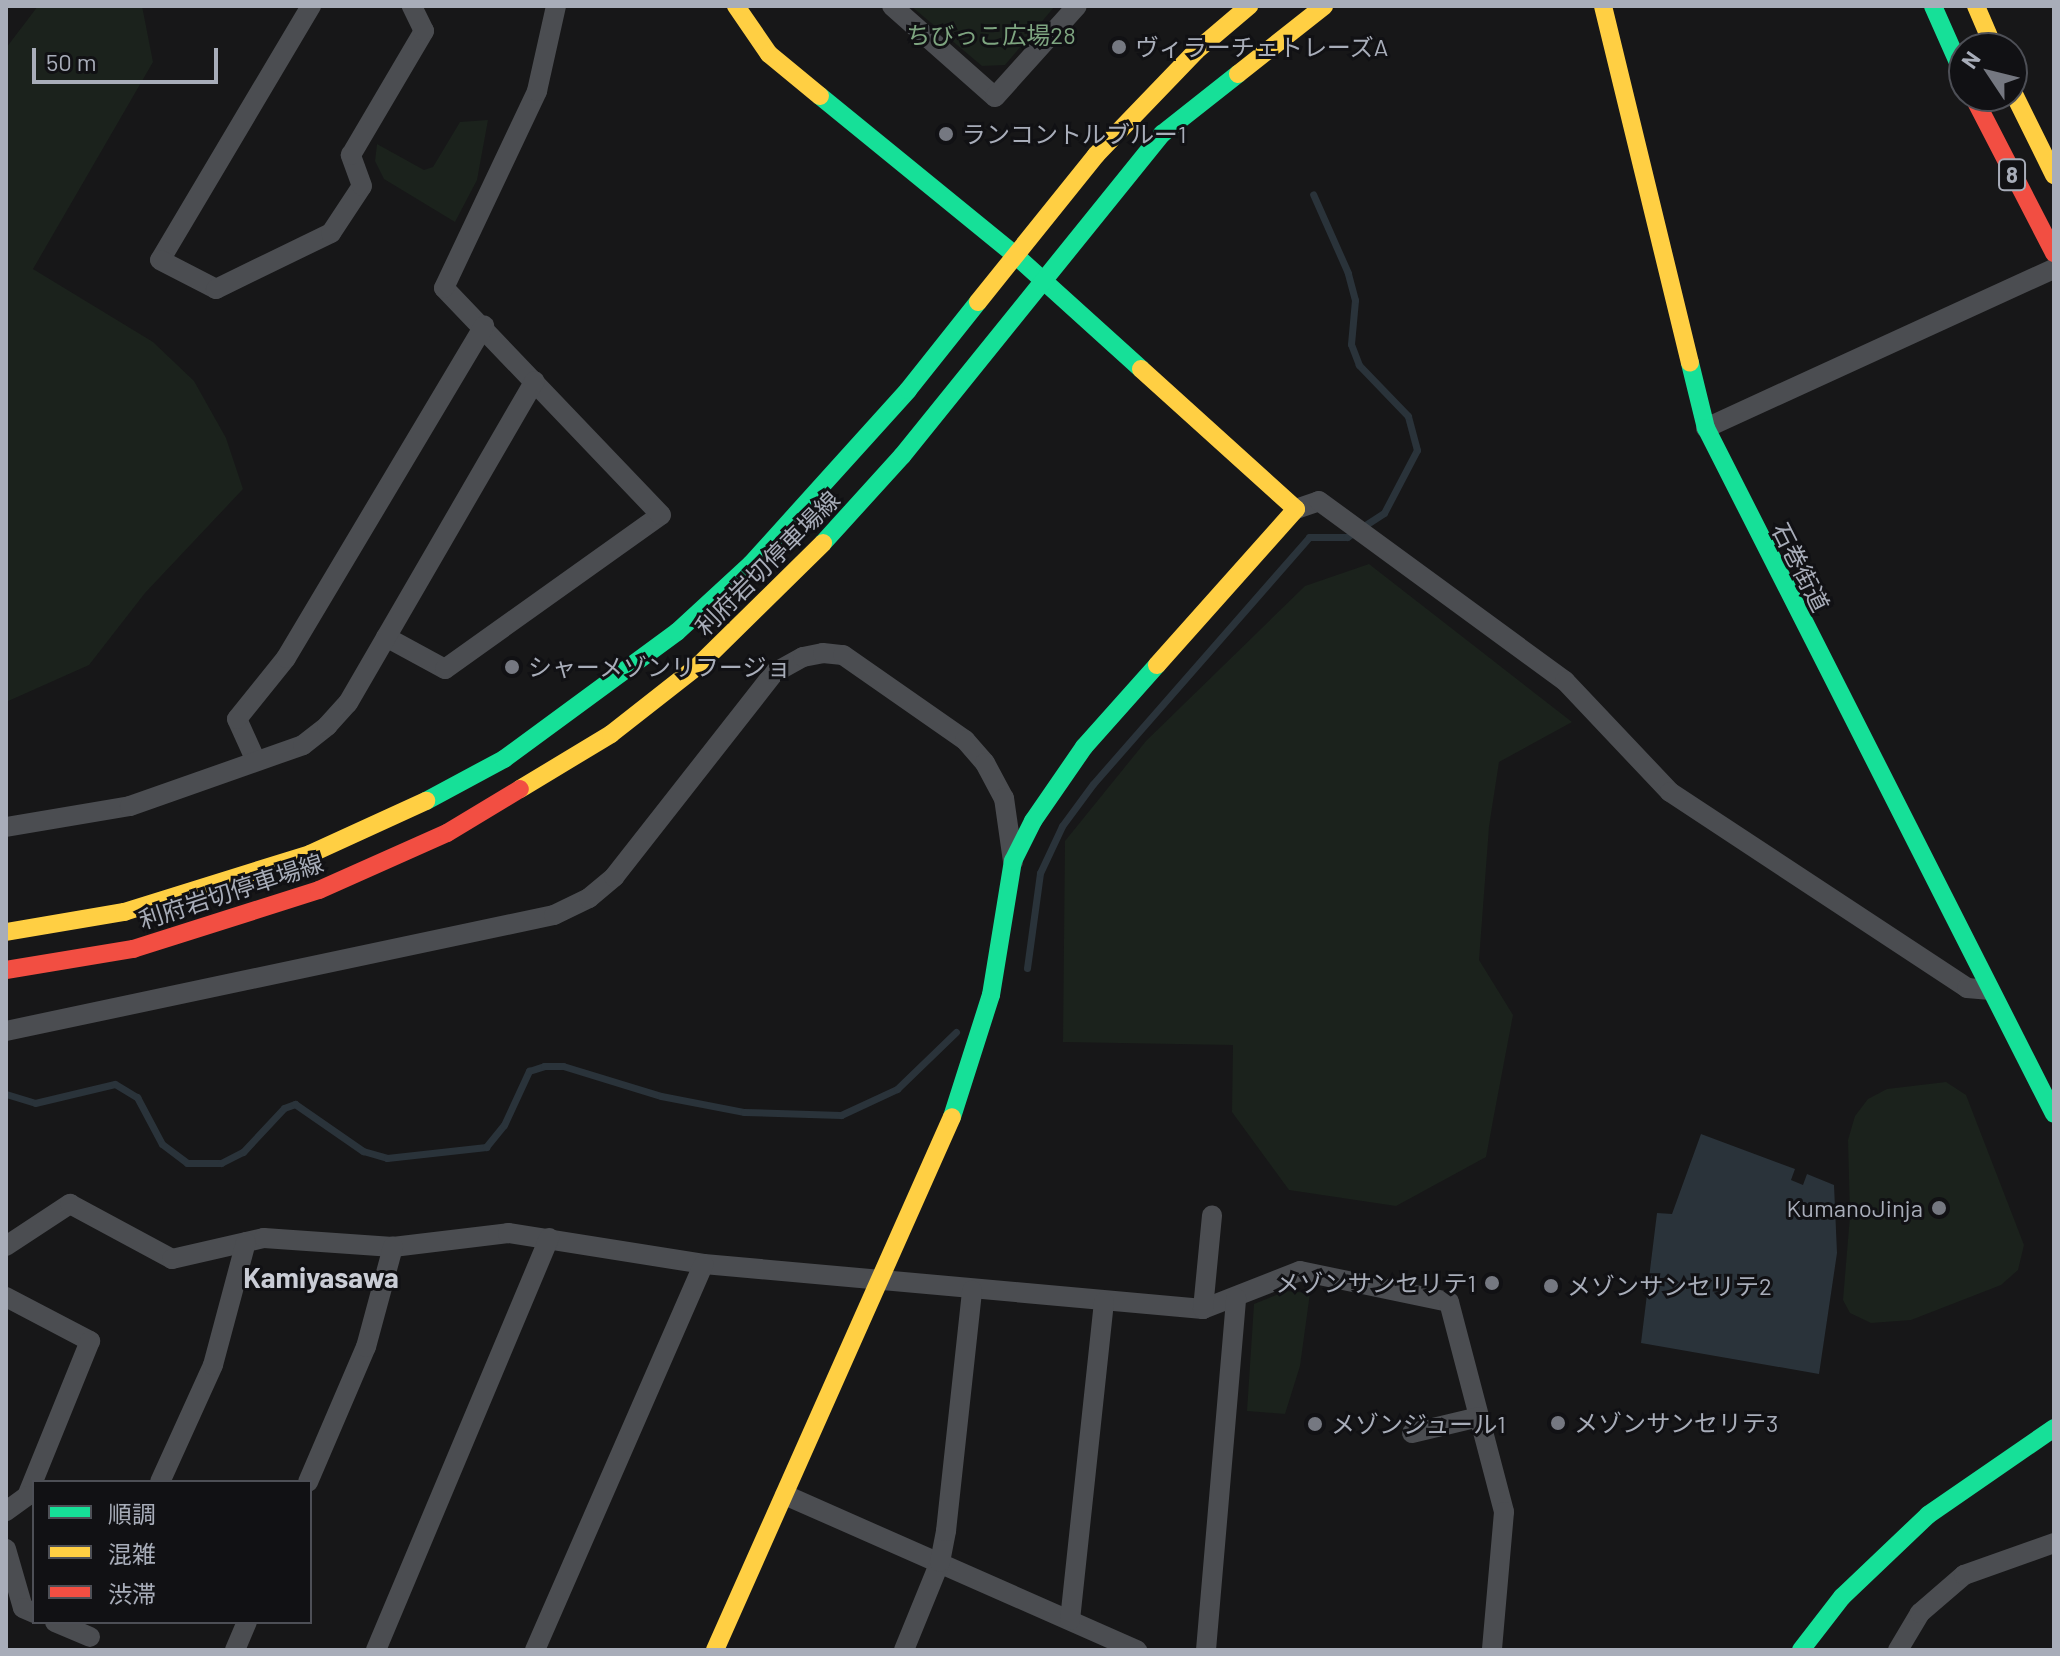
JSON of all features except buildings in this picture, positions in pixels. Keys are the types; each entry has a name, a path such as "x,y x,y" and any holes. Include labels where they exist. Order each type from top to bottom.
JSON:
{"main road":[{"path":"715,1650 878,1283 977,1049 1013,861 1054,786 1084,747 1296,509 1015,255 769,54 736,6"},
{"name":"利府岩切停車場線","path":"6,932 124,912 310,854 406,812 504,759 677,632 751,564 908,390 1015,255 1144,103 1249,6"},
{"name":"利府岩切停車場線","path":"6,970 133,949 319,890 447,833 611,734 699,665 822,544 902,456 1162,134 1324,6"},
{"name":"石巻街道","path":"1603,6 1706,428 1988,990 2054,1114"},
{"path":"1933,6 1948,40"},
{"path":"1976,6 1987,32"},
{"name":"8","path":"1981,112 2054,253"},
{"name":"8","path":"2023,112 2054,175"},
{"path":"1801,1650 1842,1597 1928,1515 2054,1428"}],"street":[{"path":"311,6 160,260 216,289 331,233 362,186 351,155 424,31 412,6"},
{"path":"386,637 445,669 661,515 484,326 444,288 537,91 556,6"},
{"path":"892,6 995,97 1077,6"},
{"path":"1706,428 2054,269"},
{"path":"256,761 237,719 286,658 484,326"},
{"path":"6,827 130,806 303,745 327,726 348,703 535,381"},
{"path":"1296,509 1319,501 1579,693 1670,792 1967,988 1988,990"},
{"path":"6,1031 554,915 589,898 614,877 774,673 803,657 823,653 843,655 965,740 985,763 1004,798 1013,861"},
{"path":"6,1246 70,1204 172,1259 264,1238 393,1247 508,1233 704,1264 878,1283 1104,1302 1203,1309 1300,1271 1449,1302 1505,1521 1492,1650"},
{"path":"1203,1309 1212,1215"},
{"path":"376,1650 549,1238"},
{"path":"161,1480 213,1365 246,1242"},
{"path":"309,1480 366,1347 393,1247"},
{"path":"535,1650 704,1264"},
{"path":"904,1650 940,1562 972,1290"},
{"path":"6,1297 90,1341 34,1480"},
{"path":"1206,1650 1236,1298"},
{"path":"1070,1620 1104,1302"},
{"path":"1412,1433 1479,1417"},
{"path":"6,1511 27,1496 32,1484"},
{"path":"785,1495 1137,1650"},
{"path":"1898,1650 1927,1605 1964,1575 2054,1543"},
{"path":"6,1549 23,1608 32,1612"},
{"path":"60,1624 90,1636"},
{"path":"235,1650 246,1624"}],"green space":[{"path":"38,6 142,6 153,62 33,269 153,342 194,381 226,438 243,489 145,593 89,665 6,702 6,48"},
{"name":"ちびっこ広場28","path":"911,6 1055,6 1005,65 982,66"},
{"path":"488,120 477,180 455,222 384,179 375,161 377,144 424,170 433,167 460,122"},
{"path":"1369,564 1572,722 1499,762 1489,827 1479,960 1513,1015 1486,1157 1396,1206 1289,1190 1232,1112 1233,1045 1063,1042 1065,841 1146,741 1305,586"},
{"path":"1946,1082 1966,1095 2024,1245 2018,1270 2001,1285 1911,1320 1871,1323 1850,1313 1843,1300 1850,1216 1848,1140 1855,1116 1868,1099 1887,1089"},
{"path":"1286,1291 1310,1293 1300,1366 1285,1414 1247,1411 1254,1304"}],"shaded area":[{"path":"1701,1134 1795,1169 1791,1180 1803,1185 1807,1174 1834,1185 1837,1253 1819,1374 1641,1343 1657,1213 1672,1214"}],"waterway":[{"path":"1027,968 1040,873 1062,826 1093,784 1309,537 1347,537 1384,513 1417,450 1408,416 1359,365 1351,344 1355,300 1348,273 1313,194"},
{"path":"6,1094 35,1103 115,1084 137,1097 162,1144 187,1163 221,1163 243,1152 284,1108 295,1104 363,1151 387,1158 486,1147 504,1125 529,1071 544,1066 563,1066 661,1096 744,1112 841,1115 897,1089 956,1032"}],"traffic: fast":[{"path":"1933,6 1948,40"},
{"path":"823,543 902,456 1162,134 1238,74"},
{"path":"820,96 1015,255 1141,369"},
{"path":"426,801 504,759 677,632 751,564 908,390 978,302"},
{"path":"1690,363 1706,428 2054,1114"},
{"path":"952,1117 991,995 1013,861 1033,821 1084,747 1157,665"},
{"path":"1801,1650 1842,1597 1928,1515 2054,1428"}],"traffic: slow":[{"path":"736,6 769,54 820,96"},
{"path":"978,302 1096,155 1196,51 1249,6"},
{"path":"1238,74 1324,6"},
{"path":"1603,6 1690,363"},
{"path":"1976,6 1987,32"},
{"path":"2023,112 2054,175"},
{"path":"1141,369 1296,509 1157,665"},
{"path":"520,789 611,734 699,665 823,543"},
{"path":"6,932 124,912 310,854 426,801"},
{"path":"715,1650 952,1117"}],"traffic: jam":[{"path":"1981,112 2054,253"},
{"path":"6,970 133,949 319,890 447,833 520,789"}],"place":[{"name":"ヴィラーチェトレーズA","path":"1119,47"},
{"name":"ランコントルブルー1","path":"946,134"},
{"name":"シャーメゾンリフージョ","path":"512,667"},
{"name":"KumanoJinja","path":"1939,1208"},
{"name":"メゾンサンセリテ1","path":"1492,1283"},
{"name":"メゾンサンセリテ2","path":"1551,1286"},
{"name":"メゾンサンセリテ3","path":"1558,1423"},
{"name":"メゾンジュール1","path":"1315,1424"}],"district":[{"name":"Kamiyasawa","path":"321,1277"}]}
